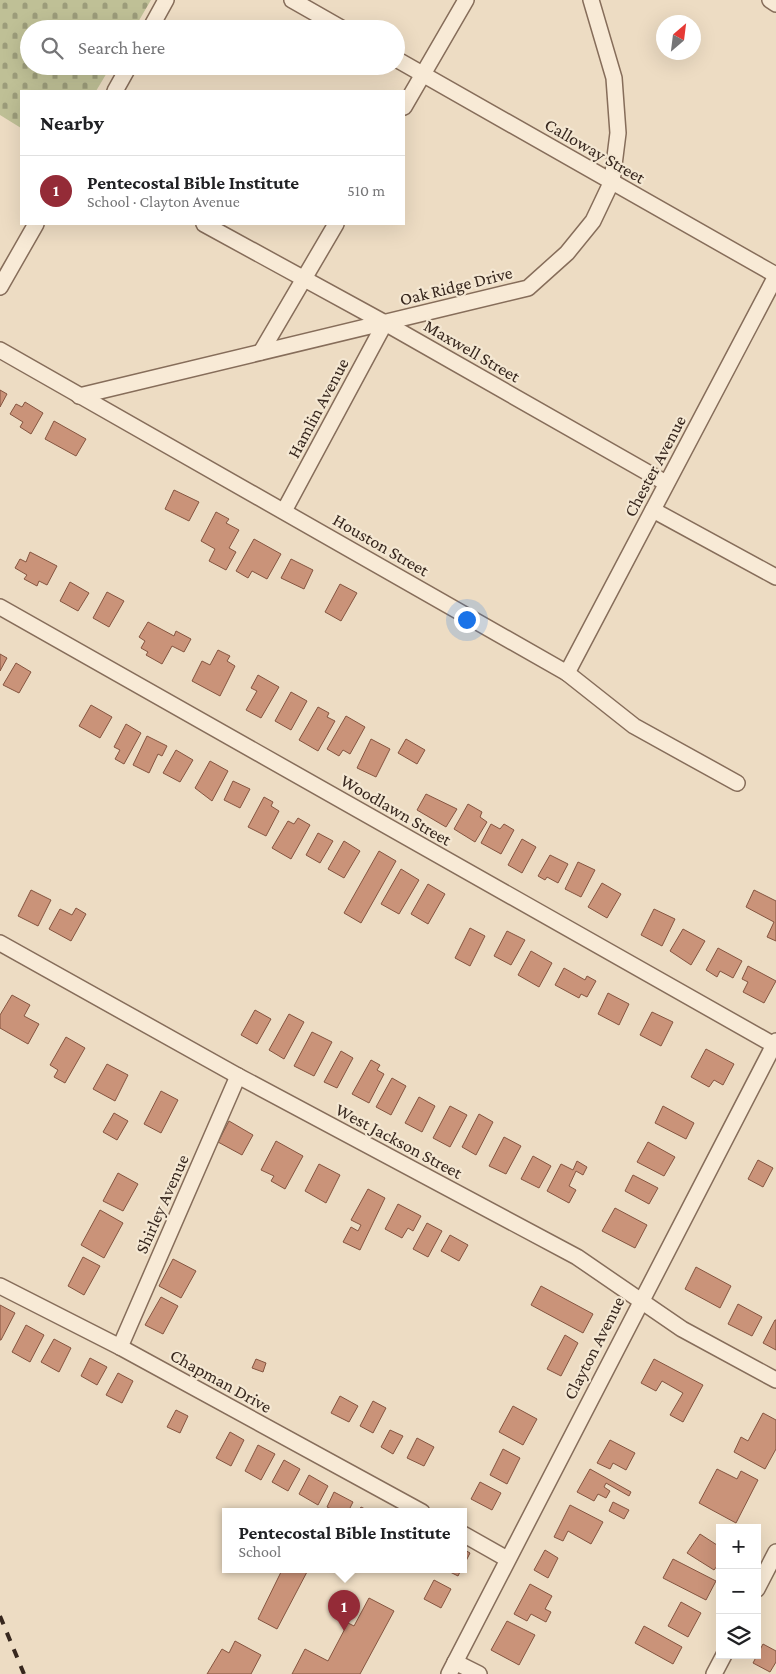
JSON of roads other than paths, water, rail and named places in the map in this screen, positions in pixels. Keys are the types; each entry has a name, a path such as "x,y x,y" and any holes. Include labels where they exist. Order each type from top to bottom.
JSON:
{"street":[{"path":"155,20 166,0"},
{"path":"292,0 327,20"},
{"path":"405,106 466,0"},
{"name":"Oak Ridge Drive","path":"79,396 528,288 566,253 594,221 612,181 618,133 614,78 591,0"},
{"path":"770,0 776,4"},
{"name":"Calloway Street","path":"405,64 776,276"},
{"path":"117,90 125,75"},
{"path":"0,287 35,225"},
{"name":"Maxwell Street","path":"206,225 385,323 666,484"},
{"path":"261,352 335,225"},
{"name":"Chester Avenue","path":"567,673 776,276"},
{"name":"Hamlin Avenue","path":"284,511 385,323"},
{"name":"Houston Street","path":"0,350 567,673 634,726 738,783"},
{"path":"653,510 776,577"},
{"name":"Woodlawn Street","path":"0,607 775,1043"},
{"name":"West Jackson Street","path":"0,943 238,1076 577,1257 641,1299 682,1329 776,1380"},
{"name":"Clayton Avenue","path":"452,1668 641,1299 775,1043"},
{"name":"Shirley Avenue","path":"120,1347 238,1076"},
{"name":"Chapman Drive","path":"0,1286 120,1347 415,1508"},
{"path":"467,1536 507,1559"},
{"path":"761,1581 776,1552"},
{"path":"714,1674 722,1659"},
{"path":"452,1668 479,1674"}],"railway":[{"path":"0,1616 24,1674"}],"place":[{"name":"Pentecostal Bible Institute","path":"344,1631"}]}
